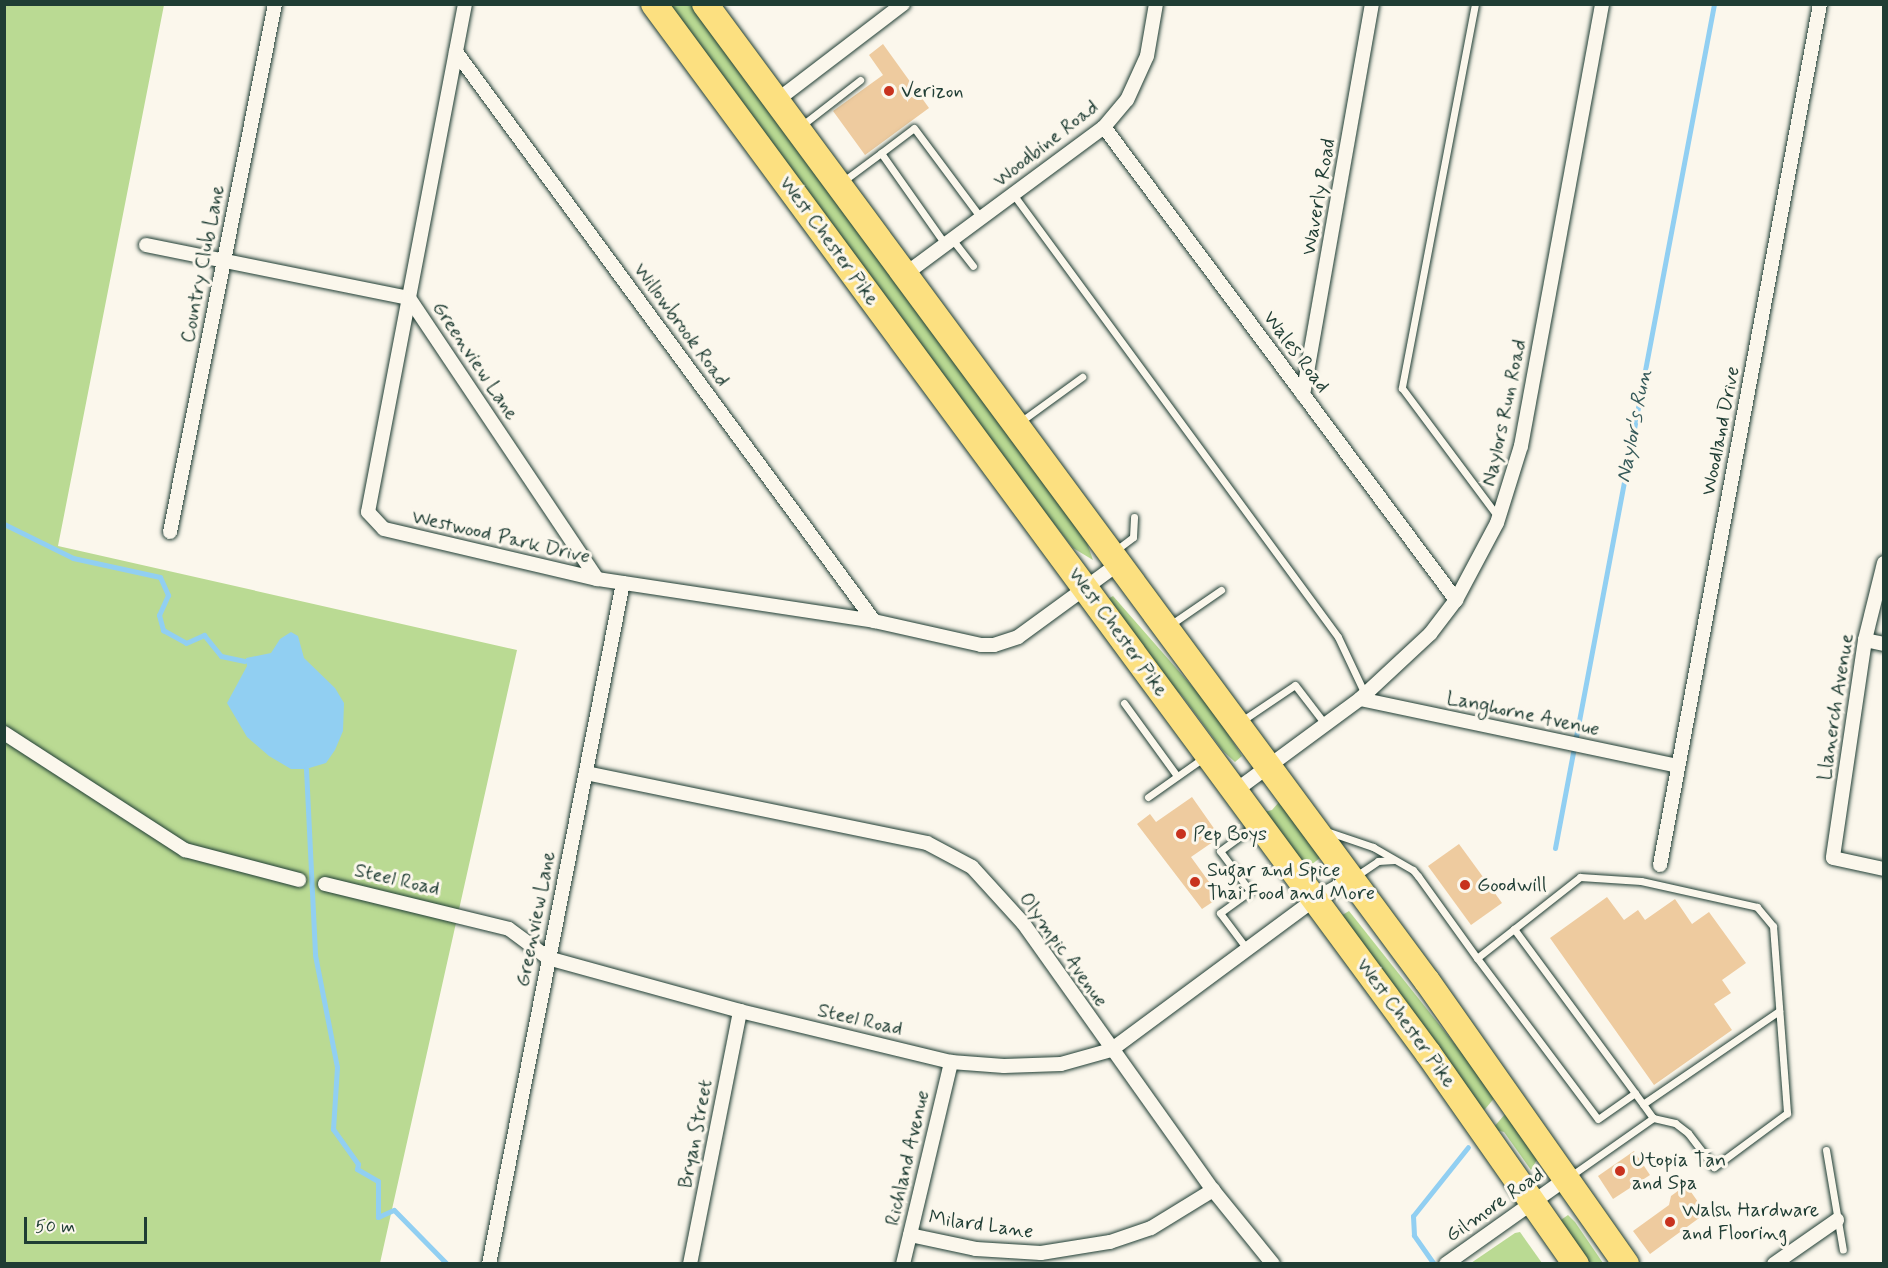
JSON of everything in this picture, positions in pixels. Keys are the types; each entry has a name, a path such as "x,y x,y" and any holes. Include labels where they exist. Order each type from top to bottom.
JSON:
{"highway":[{"name":"West Chester Pike","path":"654,4 1315,899 1576,1263"},
{"name":"West Chester Pike","path":"705,4 1352,879 1626,1263"}],"street":[{"name":"Country Club Lane","path":"170,532 275,4"},
{"name":"Westwood Park Drive","path":"465,4 368,512 384,529 597,579 874,621 994,645 1018,637 1085,588 1114,559"},
{"path":"776,101 903,4"},
{"name":"Woodbine Road","path":"904,275 1104,127 1127,100 1147,56 1156,4"},
{"name":"Waverly Road","path":"1303,395 1372,4"},
{"name":"Naylors Run Road","path":"1235,791 1363,697 1431,634 1456,600 1499,518 1521,446 1602,4"},
{"name":"Woodland Drive","path":"1660,865 1820,4"},
{"name":"Willowbrook Road","path":"456,52 874,621"},
{"name":"Wales Road","path":"1104,127 1456,600"},
{"name":"Greenview Lane","path":"146,244 409,298 597,579"},
{"name":"Llanerch Avenue","path":"1884,563 1866,640 1833,858 1884,868"},
{"name":"Greenview Lane","path":"489,1261 623,583"},
{"path":"1866,640 1884,644"},
{"name":"Langhorne Avenue","path":"1363,697 1678,766"},
{"path":"4,733 185,850 299,880"},
{"name":"Olympic Avenue","path":"586,773 927,843 972,867 1023,923 1111,1050 1213,1190 1273,1263"},
{"name":"Steel Road","path":"325,884 508,929 548,958 740,1011 951,1062 1004,1066 1061,1064 1111,1050 1315,899 1352,879"},
{"name":"Bryan Street","path":"690,1263 740,1011"},
{"name":"Richland Avenue","path":"903,1263 951,1062"},
{"name":"Gilmore Road","path":"1449,1261 1567,1178"},
{"name":"Milard Lane","path":"910,1234 976,1248 1041,1253 1110,1242 1151,1228 1213,1190"},
{"path":"1774,1263 1837,1220"}],"lane":[{"path":"1475,4 1402,388 1499,518"},
{"path":"797,129 860,80"},
{"path":"838,185 914,128 981,218"},
{"path":"881,153 949,242 973,266"},
{"path":"1013,194 1338,638 1363,697"},
{"path":"1016,426 1082,377"},
{"path":"1114,559 1133,537 1134,517"},
{"path":"1166,628 1221,590"},
{"path":"1237,724 1295,685 1325,724"},
{"path":"1124,703 1177,776"},
{"path":"1148,797 1208,754"},
{"path":"1247,949 1220,913 1250,891 1220,851 1258,823"},
{"path":"1312,826 1373,847 1418,876 1598,1119 1635,1093"},
{"path":"1352,879 1378,861 1395,860"},
{"path":"1477,958 1580,877 1641,881 1757,907 1773,926 1787,1113 1714,1167 1688,1133 1675,1123 1653,1118 1514,929"},
{"path":"1643,1104 1779,1011"},
{"path":"1567,1178 1653,1118"},
{"path":"1826,1150 1843,1250"}],"green space":[{"path":"5,5 164,5 58,546 517,650 380,1263 5,1264"},
{"path":"662,5 691,5 1086,540 1093,560 1073,548 1019,479"},
{"path":"1113,596 1212,709 1242,756 1235,762 1223,751 1183,697 1139,650 1108,599"},
{"path":"1279,802 1320,858 1303,871 1260,813 1272,810"},
{"path":"1349,911 1496,1096 1481,1114 1339,917"},
{"path":"1507,1112 1539,1156 1531,1170 1504,1132 1492,1129"},
{"path":"1568,1215 1603,1263 1585,1263 1558,1222"},
{"path":"1520,1232 1542,1263 1471,1263 1515,1233"}],"water":[{"path":"291,632 298,636 304,658 335,688 344,703 343,731 335,750 326,763 306,769 291,769 269,756 247,737 227,703 247,666 246,658 271,653 280,639"}],"building":[{"name":"Verizon","path":"883,44 929,108 865,155 833,111 883,75 869,55"},
{"name":"Pep Boys","path":"1192,797 1220,837 1191,857 1220,897 1202,909 1137,824 1150,814 1156,822"},
{"name":"Goodwill","path":"1459,844 1502,903 1471,925 1428,866"},
{"path":"1607,897 1624,920 1638,910 1645,920 1675,899 1692,924 1709,912 1746,963 1722,980 1731,993 1714,1004 1732,1030 1654,1085 1550,938"},
{"path":"1634,1151 1650,1175 1613,1199 1598,1176"},
{"name":"Walsh Hardware and Flooring","path":"1686,1185 1706,1213 1650,1254 1633,1231 1669,1205 1671,1196"}],"waterway":[{"name":"Naylor's Run","path":"1555,848 1714,4"},
{"path":"4,524 73,558 160,577 168,595 159,615 163,630 186,643 204,635 221,656 244,661"},
{"path":"306,769 315,955 337,1067 333,1129 358,1164 357,1169 378,1181 378,1217 394,1210 447,1264"},
{"name":"Naylor's Run","path":"1434,1264 1414,1235 1413,1216 1468,1147"}],"place":[{"name":"Verizon","path":"889,91"},
{"name":"Pep Boys","path":"1181,834"},
{"name":"Sugar and Spice Thai Food and More","path":"1195,882"},
{"name":"Goodwill","path":"1465,885"},
{"name":"Utopia Tan and Spa","path":"1620,1171"},
{"name":"Walsh Hardware and Flooring","path":"1670,1222"}]}
